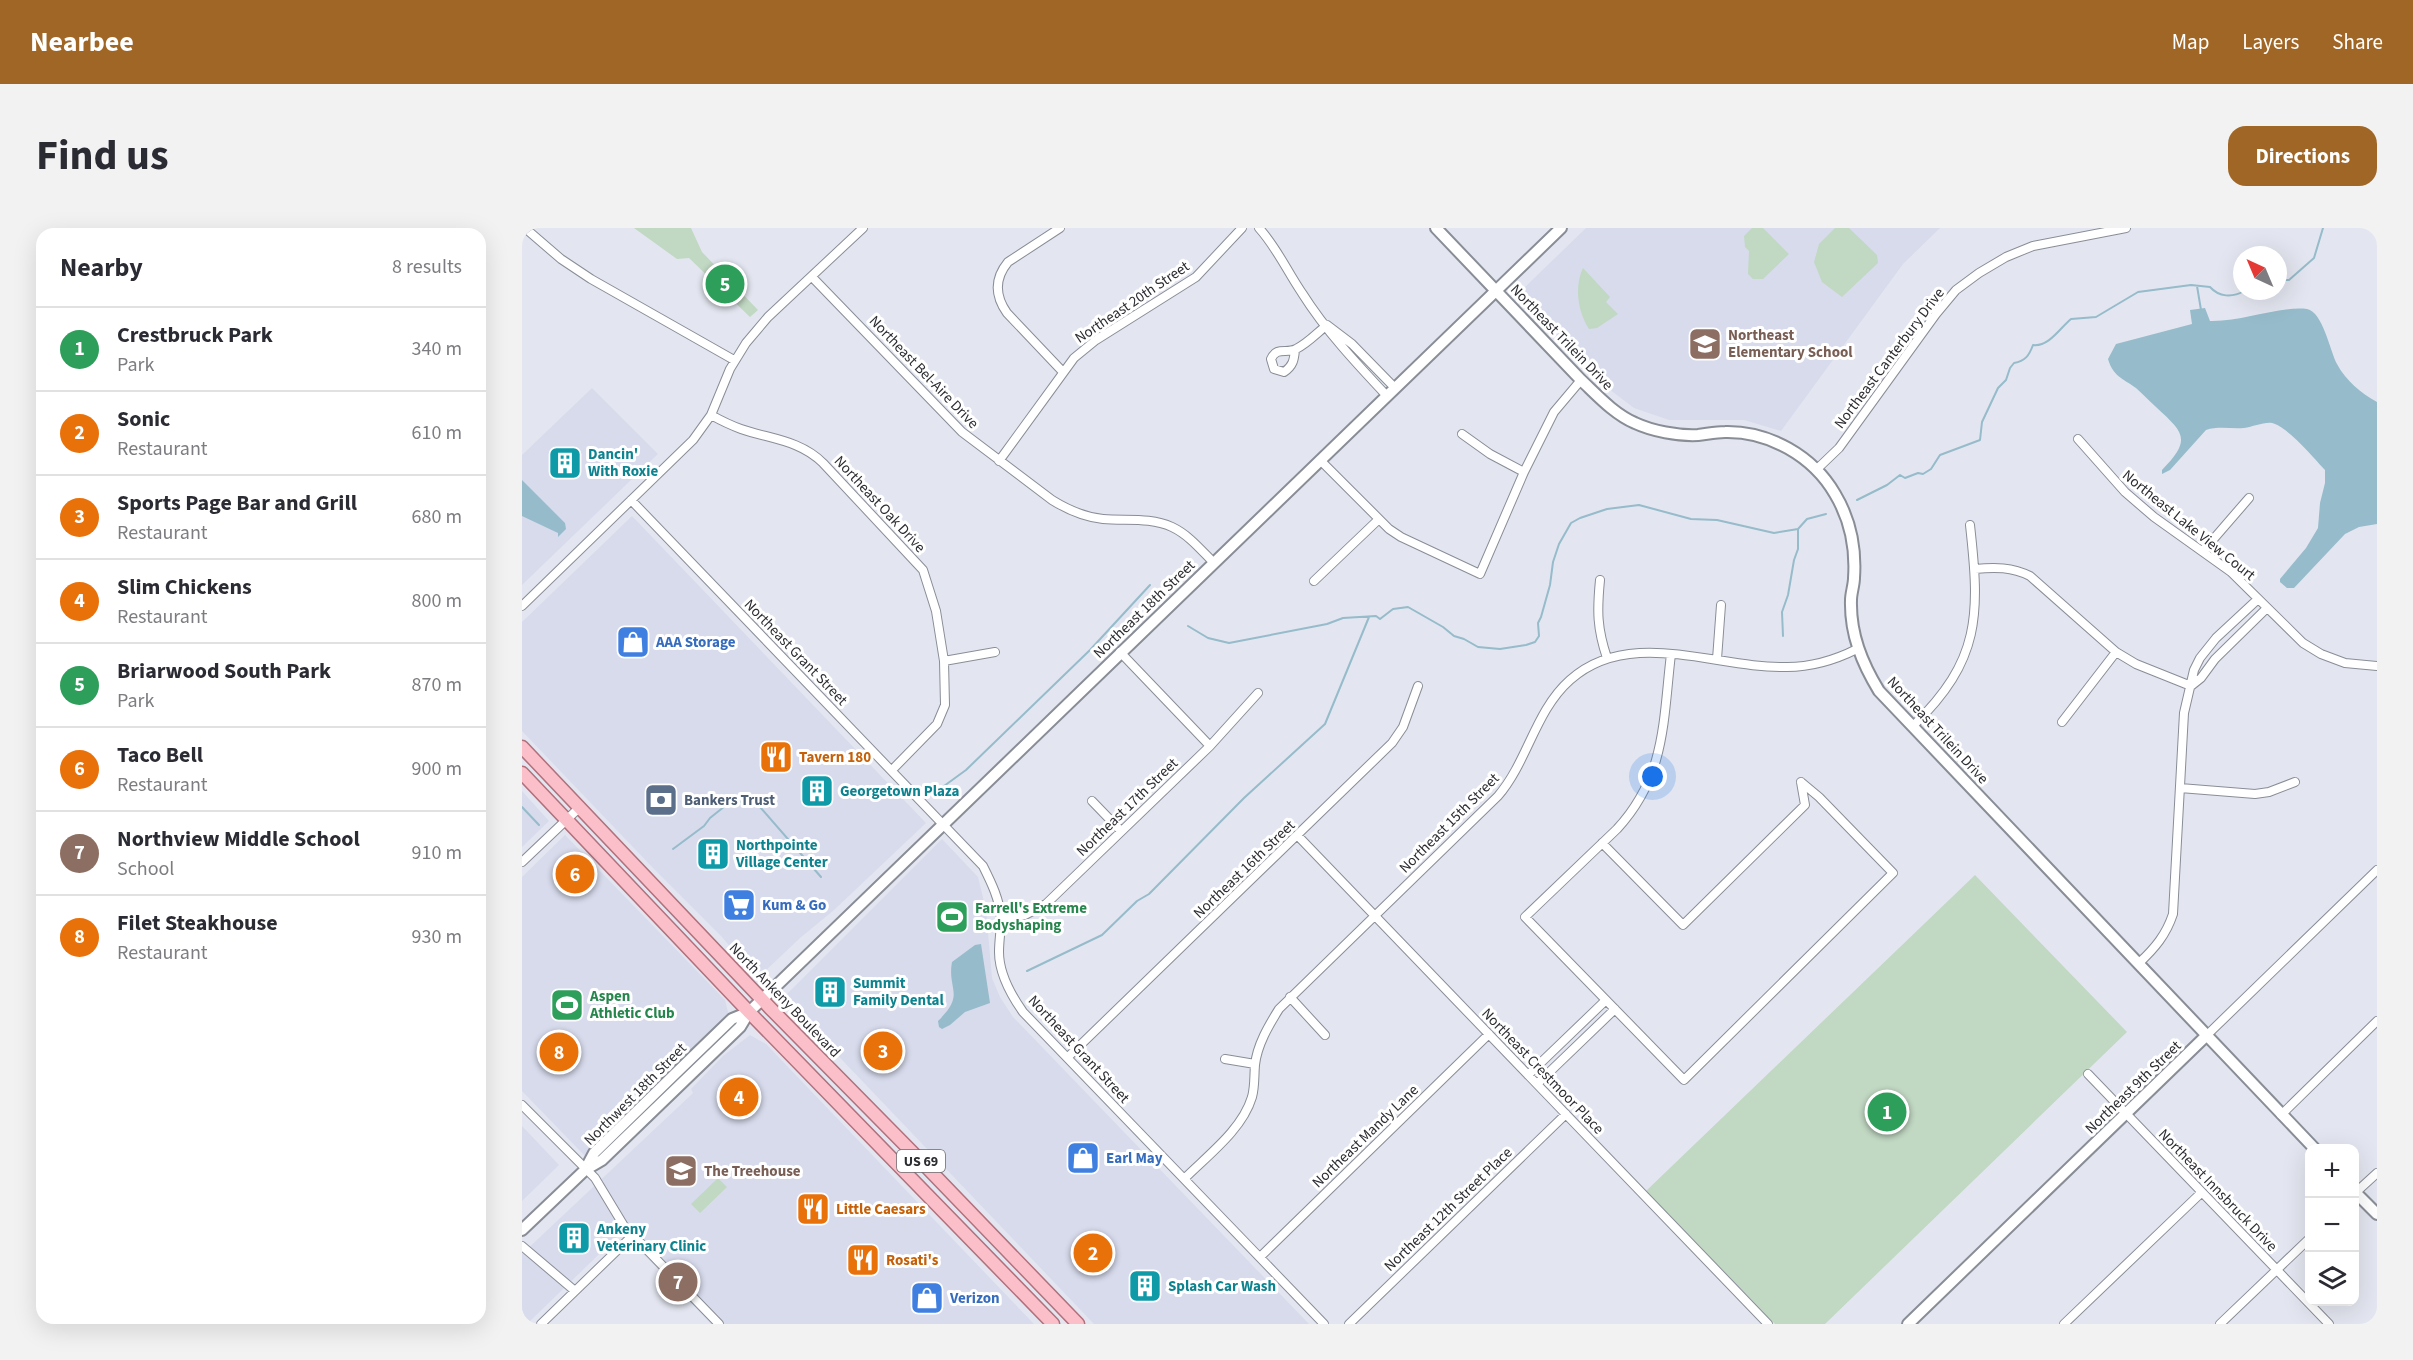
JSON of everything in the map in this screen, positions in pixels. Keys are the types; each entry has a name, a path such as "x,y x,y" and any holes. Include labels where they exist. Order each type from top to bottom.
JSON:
{"main road":[{"name":"North Ankeny Boulevard","path":"522,747 762,999 1078,1324"},
{"name":"US 69","path":"522,773 749,1012 1053,1324"}],"street":[{"path":"525,228 561,259 591,279 734,360"},
{"path":"522,606 693,440 711,415 734,360 768,317 863,228"},
{"path":"1060,228 1014,257 1002,269 997,287 998,296 1007,314 1063,372"},
{"name":"Northeast 20th Street","path":"999,461 1063,372 1085,348 1196,277 1242,228"},
{"path":"1259,228 1280,254 1310,305 1327,325 1354,346 1395,388"},
{"name":"Northeast Trilein Drive","path":"1436,228 1581,380 1605,403 1635,423 1671,432 1696,435 1724,432 1764,436 1800,456 1816,470 1835,495 1847,520 1854,554 1851,601 1857,649 1879,691 2309,1144"},
{"name":"Northeast 18th Street","path":"749,1012 1561,228"},
{"name":"Northeast Canterbury Drive","path":"1816,470 1839,448 1956,290 2006,257 2033,246 2126,228"},
{"name":"Northeast Bel-Aire Drive","path":"812,277 962,432 1052,500 1077,513 1104,519 1153,520 1174,528 1194,542 1214,563"},
{"path":"1295,350 1327,325"},
{"path":"1327,325 1330,334 1346,353 1387,396"},
{"path":"1320,460 1378,520 1401,537 1480,574 1524,472 1554,412 1581,380"},
{"name":"Northeast Oak Drive","path":"711,415 741,429 791,442 808,451 890,533 923,570 936,611 944,661 946,698 940,718 892,770"},
{"path":"1462,434 1490,454 1524,472"},
{"name":"Northeast Lake View Court","path":"2078,439 2125,492 2154,517 2204,550 2231,572 2303,644 2344,663 2377,666"},
{"path":"2204,550 2249,498"},
{"name":"Northeast Grant Street","path":"630,500 983,866 994,891 1001,919 1000,963 1011,993 1023,1012 1324,1324"},
{"path":"1314,581 1378,520"},
{"path":"1912,726 1949,686 1962,664 1972,634 1976,603 1970,525"},
{"path":"1975,569 1992,567 2016,569 2030,576 2116,652 2136,664 2191,686"},
{"path":"1600,580 1598,631 1607,658"},
{"path":"2139,963 2159,943 2168,930 2173,914 2184,713 2194,670 2200,658 2216,638 2258,599"},
{"path":"1717,659 1721,605"},
{"path":"2191,686 2267,608"},
{"name":"Northeast 15th Street","path":"1184,1179 1236,1127 1243,1116 1254,1090 1255,1064 1267,1028 1279,1009 1504,789 1543,715 1562,687 1584,669 1607,658 1639,652 1789,667 1813,665 1857,649"},
{"path":"944,661 996,652"},
{"path":"1120,652 1210,746"},
{"path":"2062,722 2116,652"},
{"path":"1671,654 1661,740 1654,772 1647,788 1629,817 1526,917 1684,1080 1893,873 1819,797 1801,782 1805,804"},
{"name":"Northeast 16th Street","path":"1068,1058 1392,743 1403,727 1418,686"},
{"name":"Northeast 17th Street","path":"1001,919 1025,915 1046,904 1210,746 1258,693"},
{"path":"2180,788 2255,794 2269,792 2295,782"},
{"path":"1602,843 1683,925 1805,804 1819,797"},
{"path":"1092,801 1121,831"},
{"path":"522,862 580,807"},
{"name":"Northeast Crestmoor Place","path":"1298,836 1768,1324"},
{"name":"Northeast 9th Street","path":"1908,1324 2377,870"},
{"path":"1290,998 1325,1035"},
{"path":"1528,1075 1606,1000"},
{"path":"1537,1084 1615,1010"},
{"name":"Northwest 18th Street","path":"522,1230 585,1170 594,1153 684,1065 732,1019 749,1012"},
{"path":"2281,1115 2377,1021"},
{"name":"Northeast Mandy Lane","path":"1260,1257 1489,1034"},
{"path":"1225,1059 1255,1064"},
{"name":"Northeast Innsbruck Drive","path":"2088,1074 2329,1324"},
{"path":"522,1105 602,1188 616,1215 633,1235 719,1324"},
{"name":"Northeast 12th Street Place","path":"1348,1324 1566,1114"},
{"path":"2359,1189 2377,1173"},
{"path":"2064,1324 2201,1192"},
{"path":"2359,1197 2377,1214"},
{"path":"542,1324 633,1235"},
{"path":"2220,1324 2305,1243"},
{"path":"522,1246 575,1291"}],"shaded area":[{"name":"Northeast Elementary School","path":"1586,228 1940,228 1903,264 1781,431 1744,420 1669,420 1634,408 1605,386 1521,297 1524,288"},
{"path":"2205,308 2210,321 2296,309 2307,309 2313,312 2322,324 2334,358 2345,376 2365,395 2377,402 2377,524 2359,527 2345,534 2294,588 2287,588 2280,582 2280,579 2306,548 2318,528 2325,470 2285,430 2269,423 2244,428 2206,430 2170,470 2162,474 2162,470 2178,451 2181,443 2178,430 2139,390 2115,373 2108,359 2116,344 2192,324 2190,310"},
{"path":"592,388 658,454 522,585 522,455"},
{"path":"522,480 565,523 566,529 558,537 558,533 522,516"},
{"path":"632,516 926,823 762,974 749,969 722,937 522,731 522,622"},
{"path":"522,791 549,821 522,847"},
{"path":"565,835 725,1000 728,1012 722,1025 585,1156 522,1091 522,877"},
{"path":"942,839 978,877 986,910 992,978 1000,997 1013,1017 1309,1324 1094,1324 783,998"},
{"path":"981,944 990,1003 965,1012 942,1029 938,1021 951,1004 954,992 952,962 975,945"},
{"path":"750,1035 766,1044 1034,1324 711,1324 622,1232 527,1324 522,1324 522,1254 693,1093 691,1089 723,1056"},
{"path":"522,1126 559,1165 522,1201"}],"green space":[{"path":"634,228 691,228 702,252 758,310 750,317 689,258 677,259"},
{"path":"1752,228 1763,228 1789,254 1763,279 1753,279 1748,274 1749,251 1745,247 1744,236"},
{"path":"1835,228 1849,228 1877,255 1878,263 1842,297 1822,282 1814,262 1819,244"},
{"path":"1583,268 1610,297 1606,302 1618,314 1597,328 1589,329 1578,299 1580,275"},
{"path":"1975,875 2127,1032 1825,1324 1775,1324 1646,1191"},
{"path":"718,1178 727,1187 700,1213 691,1204"}],"waterway":[{"path":"2287,280 2314,258 2323,228"},
{"path":"1857,500 1887,485 1900,475 1905,478 1918,473 1923,474 1931,469 1940,455 1980,440 1982,422 1998,388 2006,380 2010,368 2014,363 2026,357 2033,345 2049,340 2071,319 2096,317 2138,292 2191,285 2210,287 2217,293 2233,295"},
{"path":"2197,286 2201,310"},
{"path":"1188,626 1208,638 1229,643 1327,624 1343,618 1376,616 1380,619 1393,609 1408,607 1454,636 1478,647 1500,649 1526,645 1535,642 1539,636 1538,623 1550,585 1553,562 1559,544 1571,523 1580,518 1607,509 1639,505 1691,519 1717,520 1774,533 1798,529 1807,519 1826,514"},
{"path":"1783,636 1782,612 1798,549 1798,529"},
{"path":"932,790 944,786 966,770 1090,650 1150,585"},
{"path":"1027,971 1102,935 1137,901 1149,894 1244,798 1325,724 1369,617"},
{"path":"673,849 704,826 710,818 730,802 752,802 760,807 821,877"},
{"path":"522,807 539,825"}],"place":[{"name":"Briarwood South Park","path":"725,284"},
{"name":"Northeast Elementary School","path":"1705,344"},
{"name":"Dancin' With Roxie","path":"565,463"},
{"name":"AAA Storage","path":"633,642"},
{"name":"Tavern 180","path":"776,757"},
{"name":"Georgetown Plaza","path":"817,791"},
{"name":"Bankers Trust","path":"661,800"},
{"name":"Northpointe Village Center","path":"713,854"},
{"name":"Taco Bell","path":"575,874"},
{"name":"Kum & Go","path":"739,905"},
{"name":"Farrell's Extreme Bodyshaping","path":"952,917"},
{"name":"Summit Family Dental","path":"830,992"},
{"name":"Aspen Athletic Club","path":"567,1005"},
{"name":"Sports Page Bar and Grill","path":"883,1051"},
{"name":"Filet Steakhouse","path":"559,1052"},
{"name":"Slim Chickens","path":"739,1097"},
{"name":"Crestbruck Park","path":"1887,1112"},
{"name":"Earl May","path":"1083,1158"},
{"name":"The Treehouse","path":"681,1171"},
{"name":"Little Caesars","path":"813,1209"},
{"name":"Ankeny Veterinary Clinic","path":"574,1238"},
{"name":"Sonic","path":"1093,1253"},
{"name":"Rosati's","path":"863,1260"},
{"name":"Northview Middle School","path":"678,1282"},
{"name":"Splash Car Wash","path":"1145,1286"},
{"name":"Verizon","path":"927,1298"}]}
